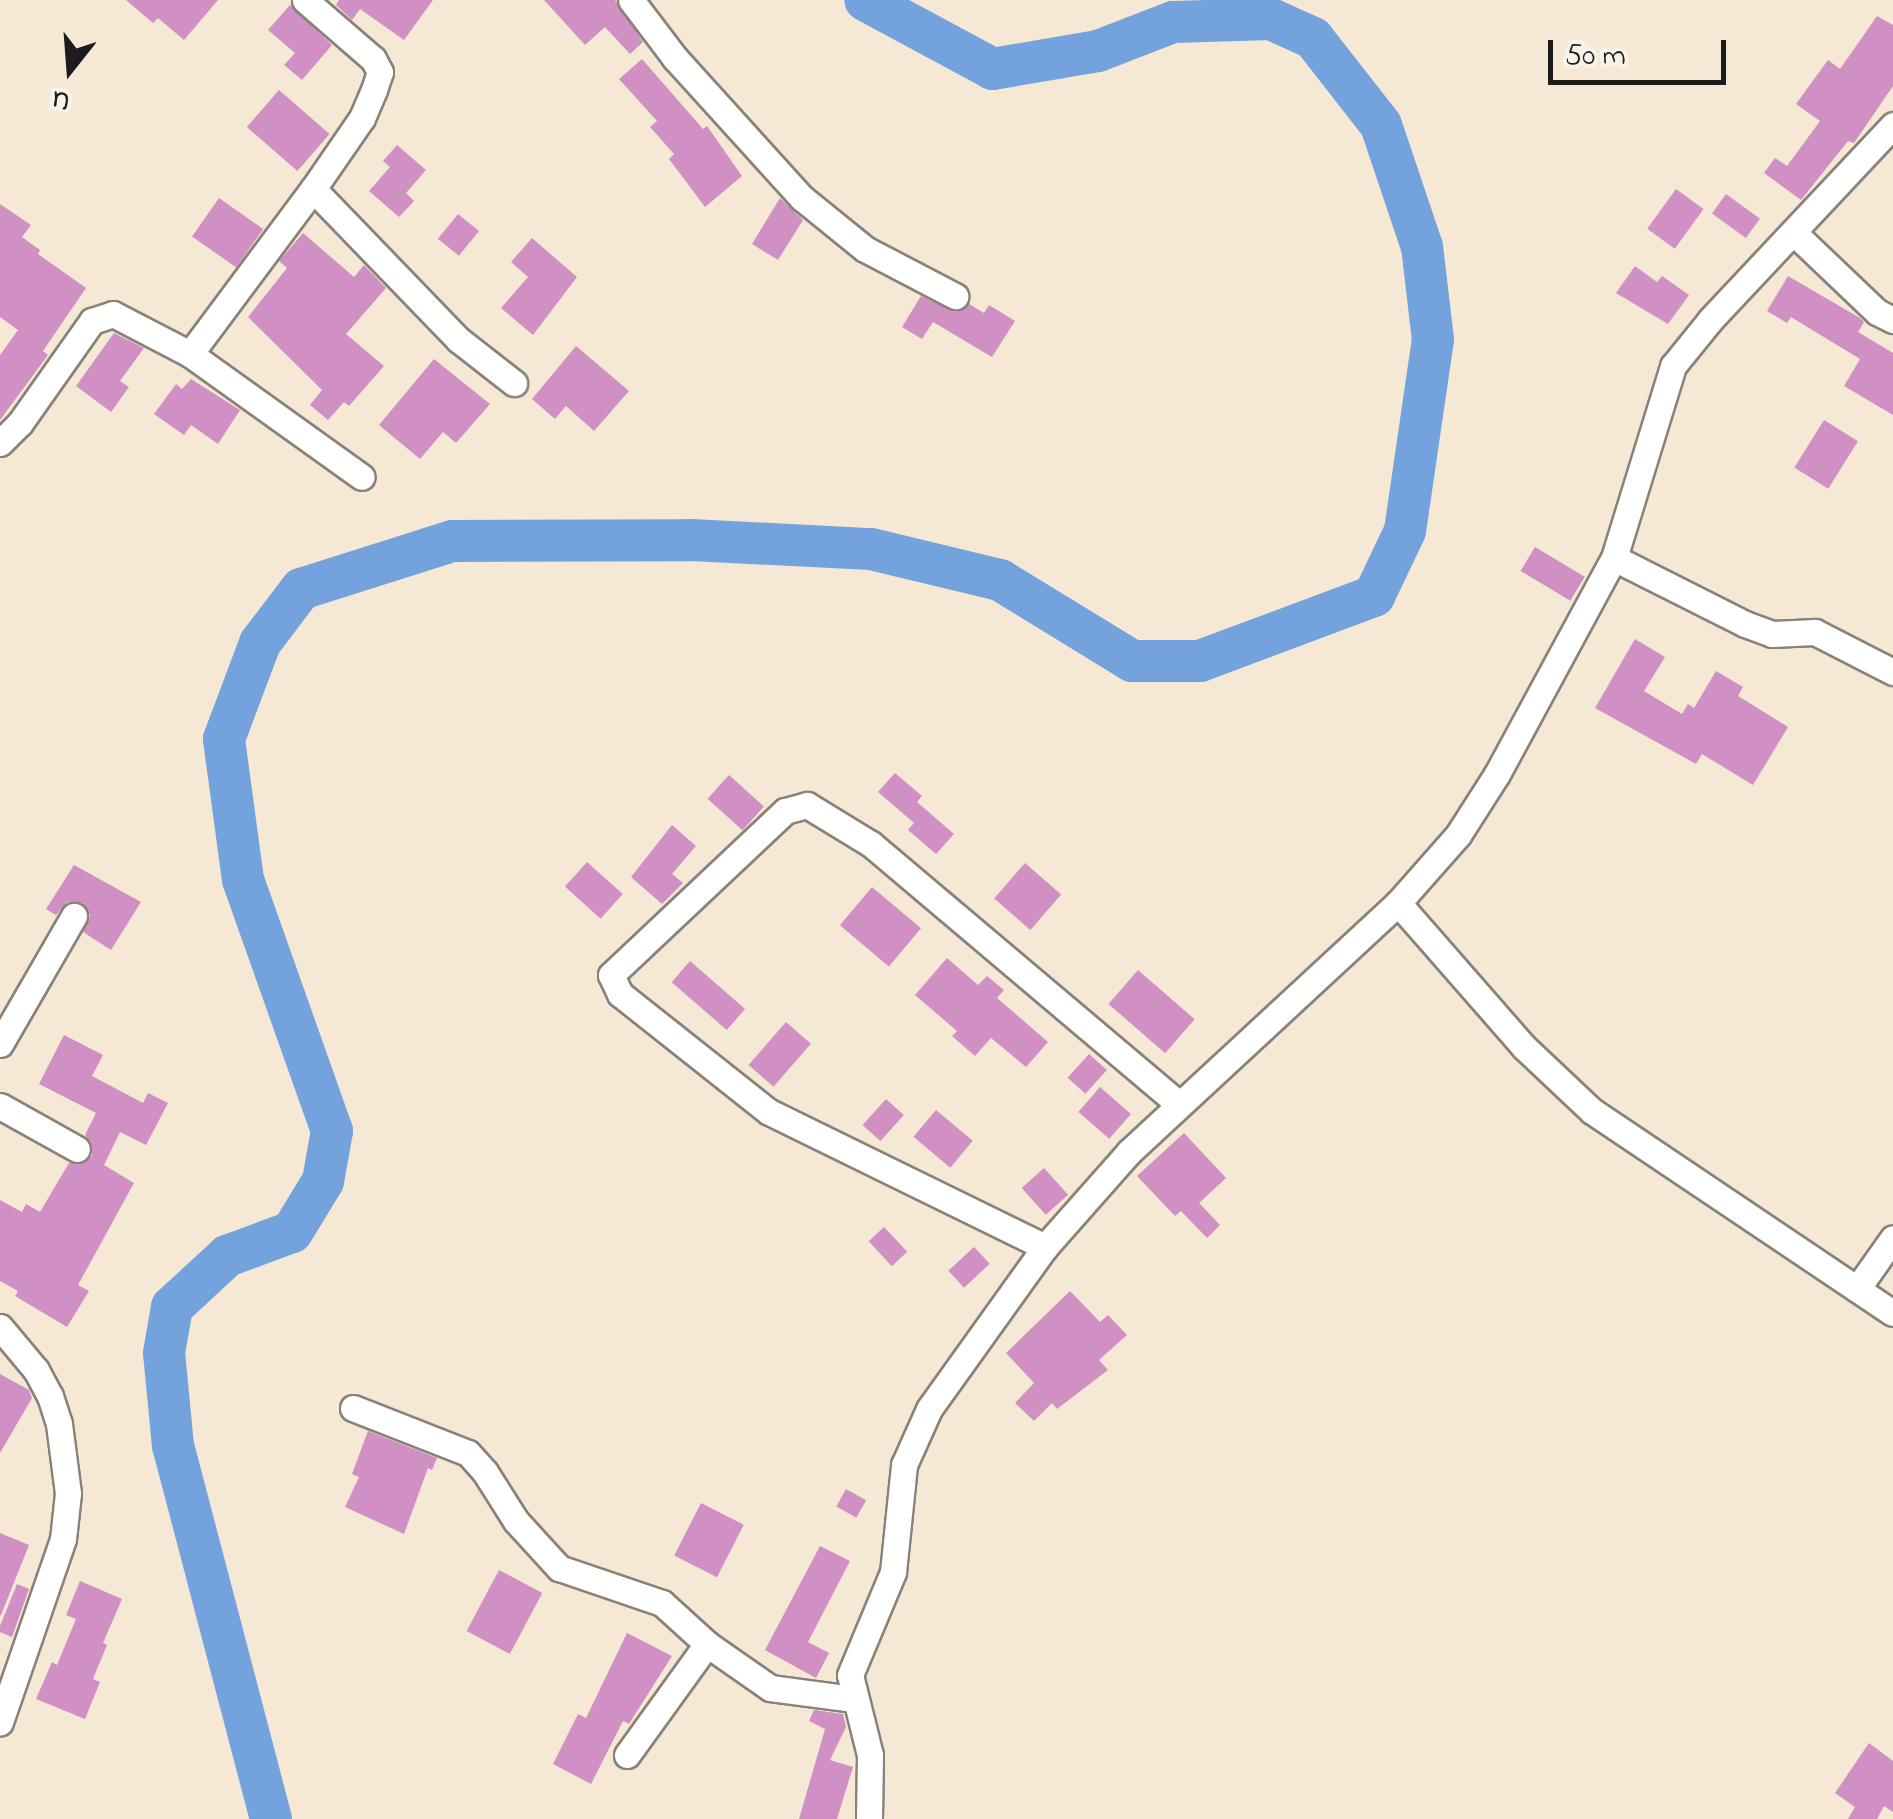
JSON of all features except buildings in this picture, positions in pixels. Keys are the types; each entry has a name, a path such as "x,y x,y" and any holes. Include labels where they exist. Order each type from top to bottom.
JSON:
{"street":[{"path":"190,354 362,118 380,72 373,59 305,0"},
{"path":"632,0 675,58 802,198 866,248 954,296"},
{"path":"869,1819 870,1756 852,1700 850,1675 882,1603 897,1556 900,1488 909,1448 929,1408 1045,1247 1178,1103 1398,903 1480,803 1614,558 1642,477 1668,375 1691,342 1893,125"},
{"path":"313,189 459,340 514,382"},
{"path":"1793,232 1876,312 1893,320"},
{"path":"0,443 20,423 92,320 112,314 190,354 362,477"},
{"path":"1614,558 1745,624 1772,634 1816,632 1893,672"},
{"path":"1045,1247 769,1112 620,994 612,984 612,972 785,810 807,804 871,844 1178,1103"},
{"path":"1398,903 1524,1047 1592,1111 1893,1313"},
{"path":"0,1044 74,916"},
{"path":"0,1106 77,1149"},
{"path":"1857,1289 1893,1238"},
{"path":"0,1327 36,1370 50,1396 59,1424 68,1493 64,1539 0,1722"},
{"path":"353,1408 468,1454 486,1472 516,1520 559,1568 662,1603 707,1644 770,1688 852,1700"},
{"path":"627,1755 707,1644"}],"waterway":[{"path":"271,1819 173,1446 164,1353 172,1307 227,1256 292,1232 323,1181 332,1131 243,880 224,739 260,643 301,589 452,541 691,540 871,549 1000,580 1132,661 1200,661 1374,596 1405,531 1433,340 1422,247 1381,125 1313,38 1271,19 1173,22 1098,51 993,69 865,0"}]}
